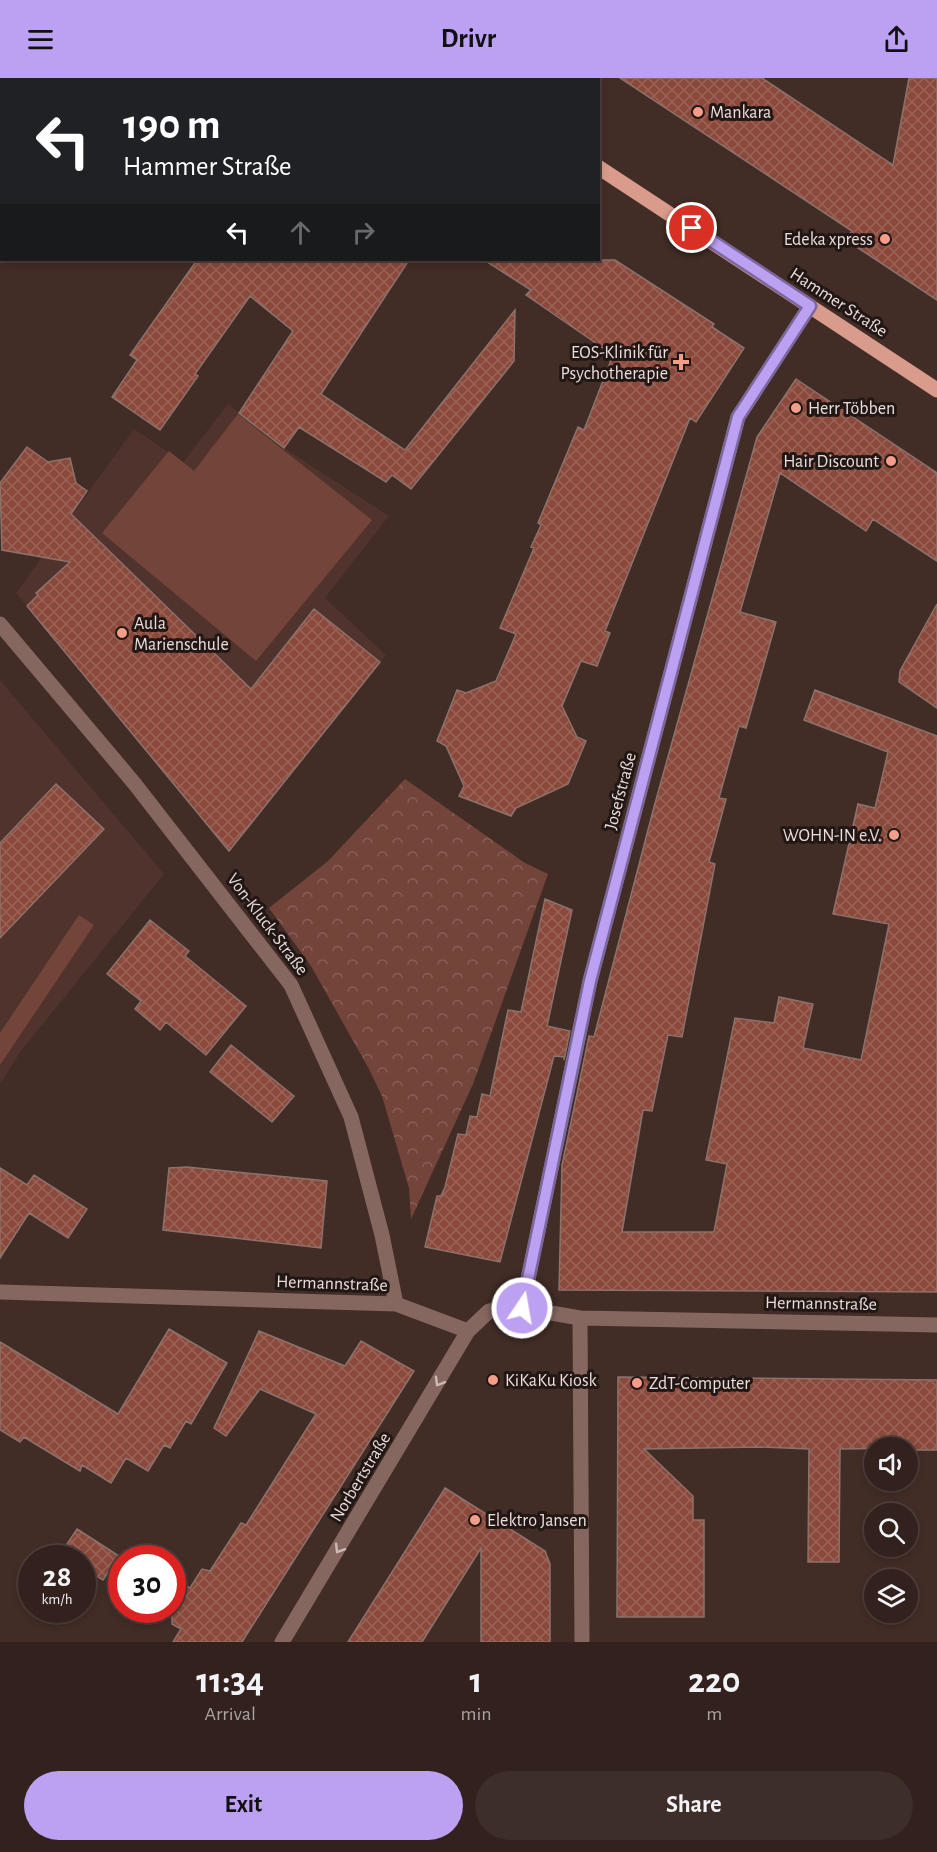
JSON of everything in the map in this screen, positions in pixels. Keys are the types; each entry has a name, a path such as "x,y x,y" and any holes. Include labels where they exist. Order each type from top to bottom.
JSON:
{"main road":[{"name":"Hammer Straße","path":"600,168 937,390"}],"street":[{"name":"Josefstraße","path":"522,1308 590,981 738,417 810,306"},
{"name":"Von-Kluck-Straße","path":"0,624 134,783 291,985 351,1117 382,1235 396,1304"},
{"name":"Hermannstraße","path":"0,1292 396,1304 468,1331 489,1311 522,1308 580,1318 937,1325"},
{"path":"580,1318 582,1642"},
{"name":"Norbertstraße","path":"282,1642 468,1331"}],"shaded area":[{"path":"228,404 284,448 389,516 325,598 386,655 229,851 164,769 16,593 134,429 183,462"},
{"path":"0,680 164,874 21,1051 0,1084"}],"green space":[{"path":"238,414 372,520 256,661 102,533 169,451 194,471"},
{"path":"405,779 525,863 548,874 473,1084 411,1219 409,1188 382,1096 311,966 269,908 328,861"},
{"path":"79,915 94,925 0,1065 0,1033"}],"building":[{"path":"620,78 762,78 893,165 909,78 937,78 937,300 846,240 852,231"},
{"path":"615,260 714,324 712,327 744,348 696,422 690,418 605,631 610,633 597,666 581,661 562,706 577,737 586,741 568,784 516,808 511,816 459,796 464,786 446,746 437,741 457,690 466,693 496,681 516,634 500,628 534,548 531,547 541,525 538,523 578,427 584,430 613,355 526,295 531,290 486,261"},
{"path":"196,261 408,261 321,394 405,450 515,310 514,361 411,489 392,475 386,482 299,427 284,448 239,413 293,331 250,296 195,374 198,376 160,430 112,397 137,360 130,355"},
{"path":"796,379 937,473 937,561 873,519 866,531 780,473 740,612 776,622 746,728 739,726 719,798 726,799 709,862 715,864 682,1037 668,1035 652,1111 643,1110 622,1232 714,1232 727,1164 706,1160 735,1018 774,1023 779,997 813,1004 803,1048 861,1060 889,924 833,914 858,804 875,808 888,752 804,720 815,690 937,736 937,1292 559,1290 562,1165 589,1036 594,1037 654,807 757,437"},
{"path":"27,447 48,462 70,458 76,483 87,491 71,514 251,689 314,609 380,662 229,851 27,606 38,595 36,593 70,562 2,550 0,483"},
{"path":"937,604 937,708 899,682 900,671"},
{"path":"56,784 104,829 0,938 0,843"},
{"path":"545,899 572,910 547,1026 570,1031 564,1060 564,1057 554,1056 500,1262 425,1247 437,1196 441,1196 445,1187 458,1134 466,1135 470,1116 477,1117 482,1094 490,1096 508,1010 521,1012"},
{"path":"150,920 189,951 185,956 246,1006 206,1055 166,1022 160,1030 135,1009 141,1001 107,974"},
{"path":"231,1045 294,1096 272,1122 210,1072"},
{"path":"187,1167 327,1181 321,1248 163,1230 169,1168"},
{"path":"0,1168 27,1185 34,1175 87,1209 68,1238 29,1213 0,1258"},
{"path":"169,1329 227,1363 191,1424 186,1421 170,1448 164,1445 148,1471 126,1458 111,1483 82,1465 80,1471 24,1437 20,1442 0,1430 0,1342 118,1414"},
{"path":"259,1331 345,1366 361,1341 414,1371 242,1642 173,1642 181,1629 172,1623 186,1623 186,1586 190,1588 202,1569 210,1571 241,1523 246,1525 316,1414 260,1389 226,1436 214,1428"},
{"path":"618,1377 937,1380 937,1450 918,1450 918,1437 864,1437 864,1449 840,1449 839,1562 808,1562 809,1449 759,1447 644,1449 693,1496 693,1520 704,1520 704,1617 617,1617"},
{"path":"445,1488 545,1551 550,1564 550,1642 481,1642 481,1548 422,1642 348,1642"},
{"path":"77,1529 108,1549 108,1572 103,1580 96,1576 96,1545 66,1545"}],"place":[{"name":"Mankara","path":"698,112"},
{"name":"Edeka xpress","path":"885,239"},
{"name":"EOS-Klinik für Psychotherapie","path":"681,362"},
{"name":"Herr Többen","path":"796,408"},
{"name":"Hair Discount","path":"891,461"},
{"name":"Aula Marienschule","path":"122,633"},
{"name":"WOHN-IN e.V.","path":"894,835"},
{"name":"KiKaKu Kiosk","path":"493,1380"},
{"name":"ZdT-Computer","path":"637,1383"},
{"name":"Elektro Jansen","path":"475,1520"}],"route":[{"path":"522,1308 590,981 738,417 810,306 692,228"}]}
